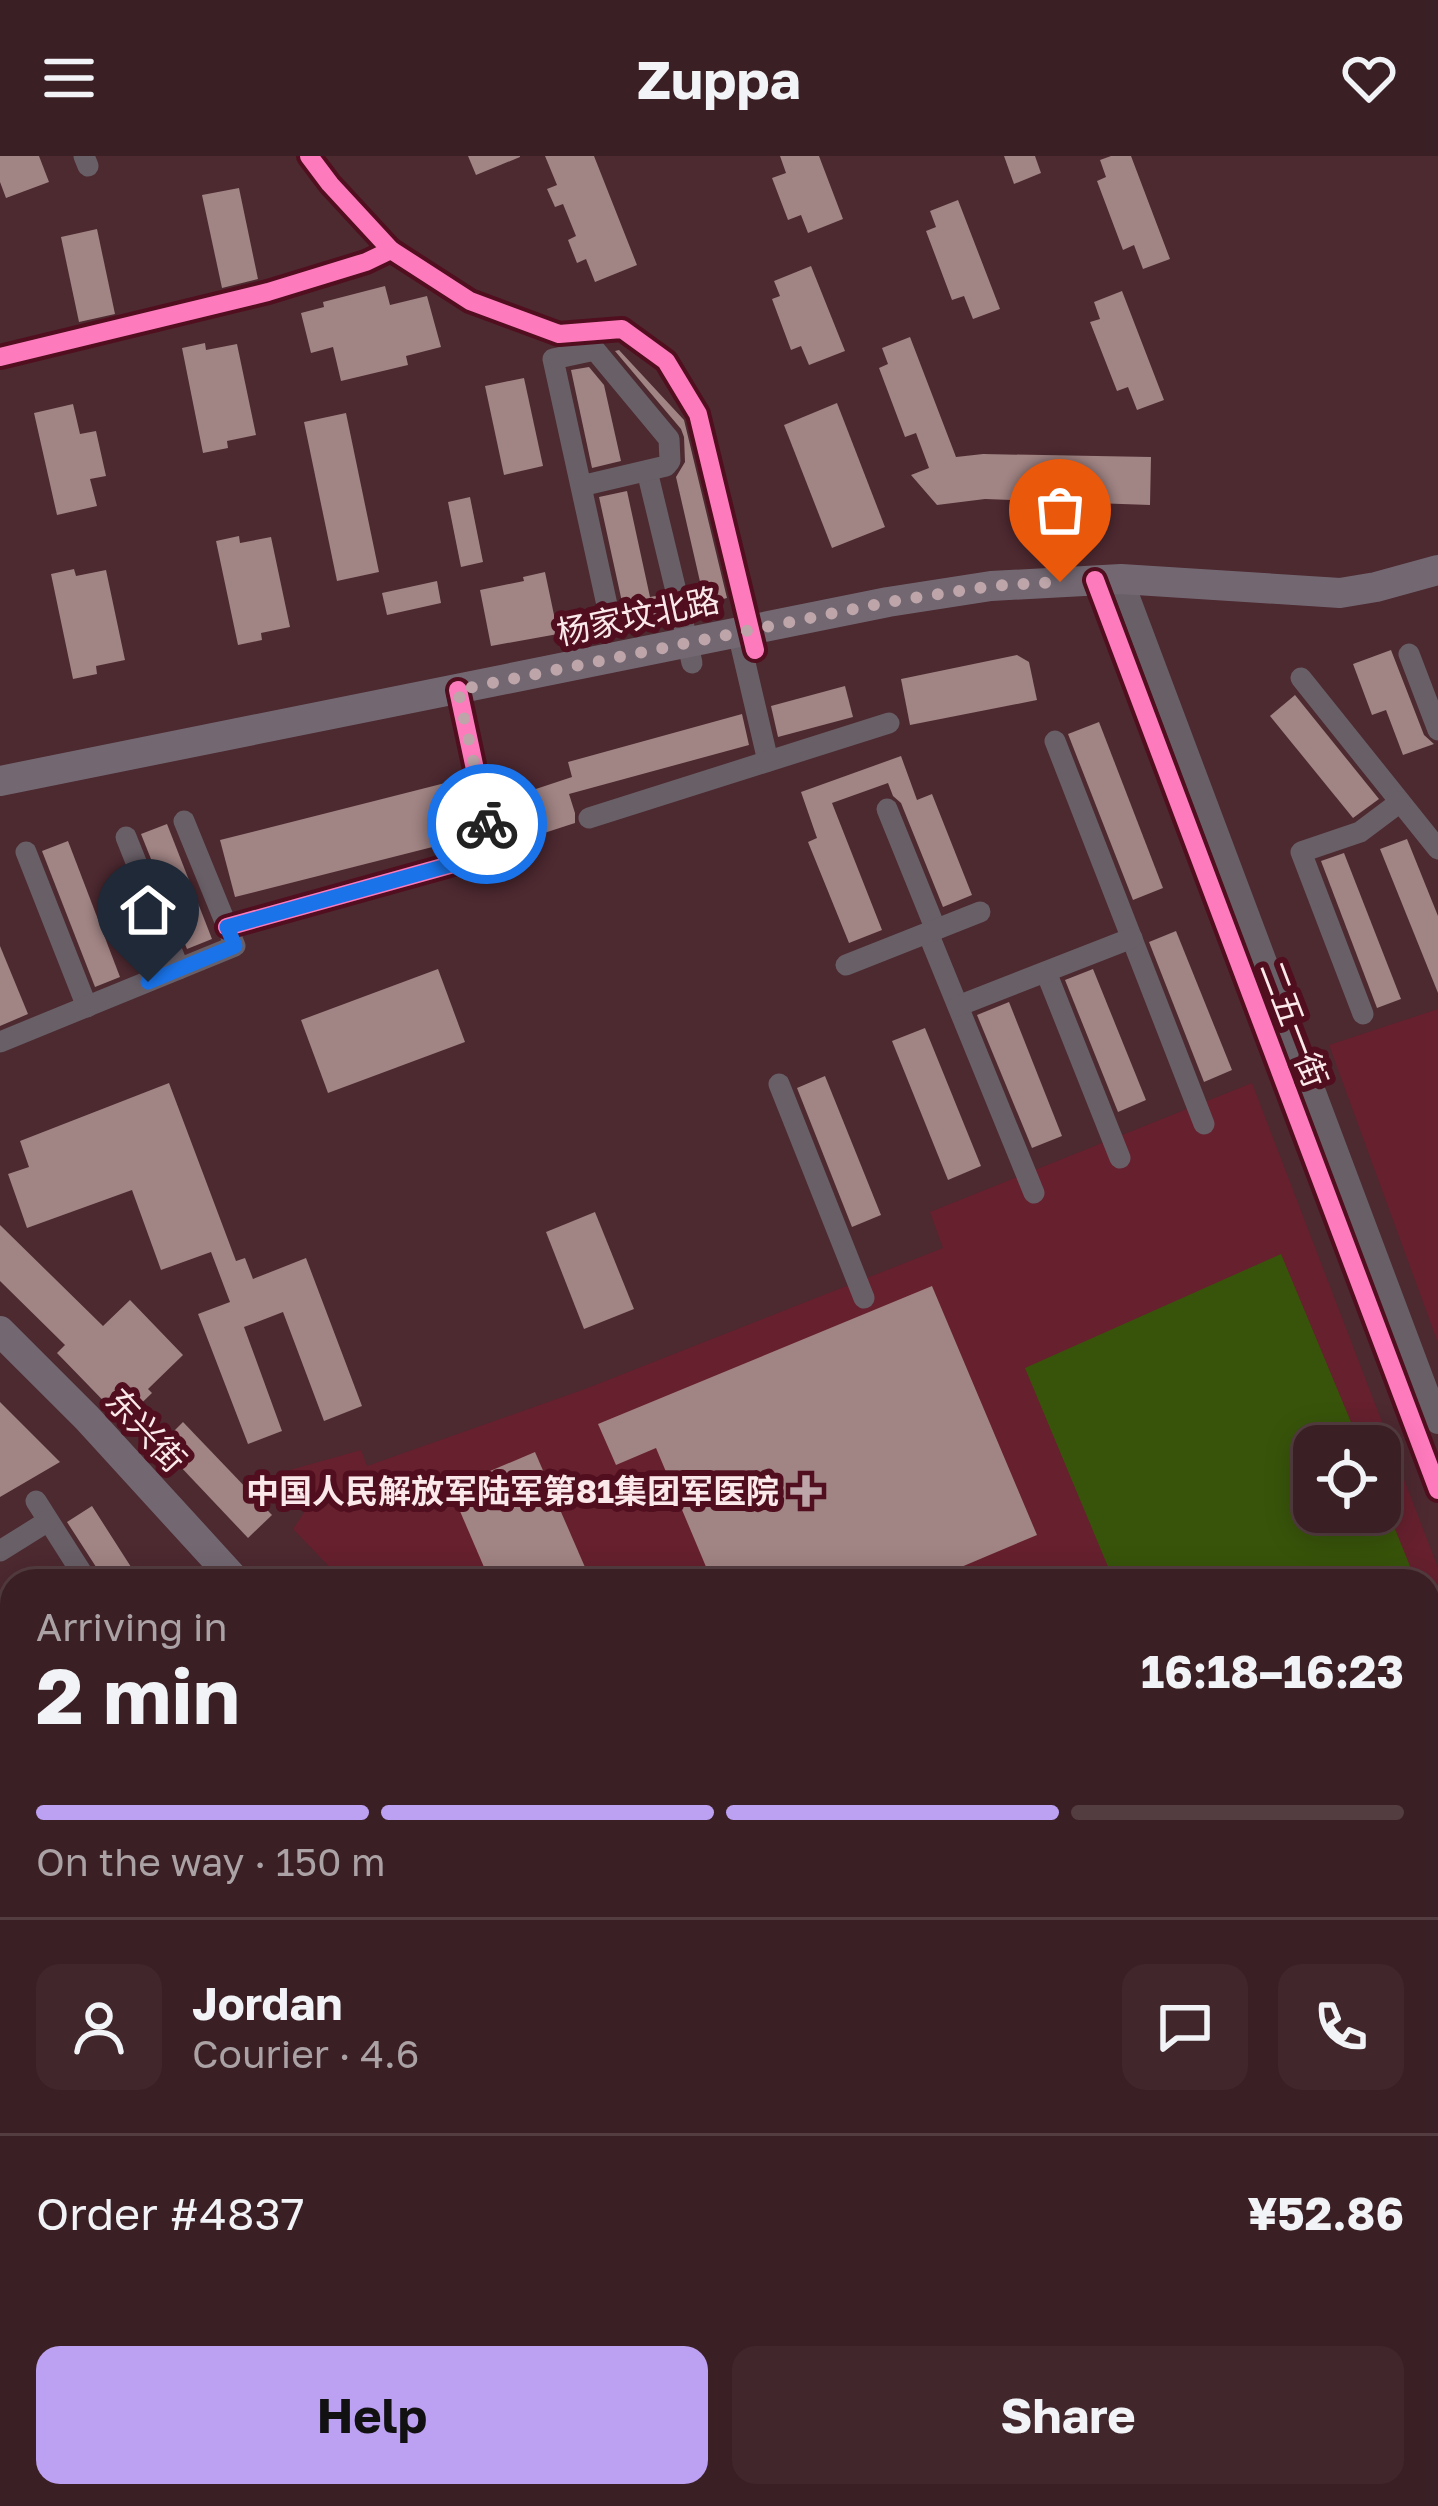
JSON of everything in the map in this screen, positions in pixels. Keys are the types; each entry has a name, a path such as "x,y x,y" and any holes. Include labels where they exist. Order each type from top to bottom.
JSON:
{"main road":[{"name":"杨家坟北路","path":"0,802 746,641 1111,590 1340,592 1438,570"},
{"name":"杨家坟北路","path":"1111,590 1342,609 1438,588"},
{"name":"杨家坟北路","path":"0,781 460,700"},
{"name":"东兴街","path":"0,1331 225,1569"},
{"name":"东兴街","path":"0,1356 202,1569"}],"street":[{"path":"309,156 391,250 470,301 559,334 622,329 666,361 698,414 768,761"},
{"path":"0,357 268,292 391,250"},
{"path":"581,486 666,466 670,461 670,439 595,350 554,359 581,486 607,605"},
{"path":"647,471 690,653"},
{"name":"二五一街","path":"1111,590 1298,1086 1438,1490"},
{"path":"1409,654 1438,730"},
{"path":"1300,678 1438,849"},
{"path":"227,927 493,853 460,700"},
{"path":"589,818 890,723"},
{"path":"1055,741 1204,1124"},
{"path":"1364,1014 1301,853 1360,832 1400,802"},
{"path":"887,809 958,1006 1034,1193"},
{"path":"0,1042 235,946 184,821"},
{"path":"126,837 179,969"},
{"path":"26,852 87,1007"},
{"path":"846,964 980,912"},
{"path":"958,1006 1132,938"},
{"path":"1046,972 1120,1158"},
{"path":"779,1084 864,1298"},
{"name":"二五一街","path":"1298,1086 1438,1421"},
{"path":"36,1501 78,1569"},
{"path":"0,1551 48,1521"}],"shaded area":[{"path":"1438,1009 1438,1343 1329,1045"},
{"name":"中国人民解放军陆军第81集团军医院","path":"1252,1083 1383,1425 1293,1425 1293,1533 1401,1533 1401,1472 1438,1569 331,1569 293,1529 305,1511 290,1470 361,1450 367,1466 585,1389 943,1248 930,1212"}],"green space":[{"path":"1281,1254 1352,1425 1293,1425 1293,1533 1397,1533 1411,1569 1109,1569 1025,1368"}],"building":[{"path":"0,156 39,156 49,182 6,198 0,182"},
{"path":"468,156 520,156 520,157 476,175"},
{"path":"545,156 594,156 637,265 595,282 586,259 577,263 568,240 576,236 563,204 555,207 547,189 557,185"},
{"path":"780,156 819,156 843,219 808,233 801,215 788,220 772,178 786,173"},
{"path":"1004,156 1035,156 1041,173 1014,184"},
{"path":"1131,156 1170,259 1143,269 1134,245 1123,250 1097,181 1106,177 1100,160"},
{"path":"239,188 258,279 222,288 202,195"},
{"path":"958,200 1000,309 973,319 964,296 952,300 926,231 936,227 930,211"},
{"path":"97,229 115,314 79,322 61,237"},
{"path":"811,266 845,351 809,365 801,346 791,350 772,299 780,296 774,281"},
{"path":"385,286 390,305 427,296 441,347 406,356 408,365 341,381 333,347 311,353 301,313 324,307 323,302"},
{"path":"1122,291 1164,400 1137,410 1128,387 1117,391 1090,322 1100,319 1094,302"},
{"path":"910,337 956,457 1151,457 1150,505 985,499 937,505 911,475 929,468 916,433 905,437 879,368 888,364 882,348"},
{"path":"205,343 206,350 237,344 256,435 227,441 228,448 203,453 182,348"},
{"path":"615,351 684,420 727,598 695,606 689,597 691,588 701,586 676,477 685,462 684,437"},
{"path":"589,367 604,385 621,461 592,468 571,370"},
{"path":"524,378 543,466 504,475 485,386"},
{"path":"837,403 885,527 832,548 784,425"},
{"path":"73,404 80,434 96,431 106,476 90,479 97,506 57,515 34,413"},
{"path":"346,413 379,572 337,581 304,422"},
{"path":"627,491 650,597 661,595 667,603 665,612 615,624 622,602 599,497"},
{"path":"470,497 483,562 461,567 448,502"},
{"path":"239,536 240,543 271,537 290,627 261,633 262,640 238,645 216,541"},
{"path":"74,569 76,576 106,570 125,660 96,666 97,674 73,679 51,574"},
{"path":"545,572 558,634 491,646 480,590"},
{"path":"437,581 441,603 387,615 382,593"},
{"path":"1391,650 1424,735 1434,744 1403,755 1386,710 1372,715 1353,664"},
{"path":"1017,655 1029,662 1037,700 910,725 901,679"},
{"path":"845,686 853,717 778,737 771,706"},
{"path":"1295,695 1379,799 1353,818 1270,716"},
{"path":"742,714 749,745 569,794 575,823 507,845 497,802 572,777 568,762"},
{"path":"1099,722 1163,888 1133,900 1068,734"},
{"path":"901,756 917,800 932,794 972,895 943,907 901,803 888,783 832,803 882,930 849,943 808,842 817,838 801,792"},
{"path":"457,780 472,837 235,897 220,840"},
{"path":"167,824 212,939 187,949 141,834"},
{"path":"1407,839 1438,916 1438,993 1380,849"},
{"path":"68,841 120,977 95,987 42,851"},
{"path":"1344,853 1401,999 1377,1008 1321,861"},
{"path":"1176,931 1232,1070 1204,1082 1149,942"},
{"path":"0,946 28,1014 0,1026"},
{"path":"438,969 465,1042 328,1093 301,1020"},
{"path":"1093,969 1146,1100 1118,1112 1065,980"},
{"path":"1009,1002 1062,1136 1032,1148 977,1015"},
{"path":"925,1028 981,1166 948,1180 892,1041"},
{"path":"825,1076 881,1215 852,1227 797,1088"},
{"path":"169,1083 236,1261 245,1258 253,1279 306,1258 362,1406 324,1421 283,1312 244,1327 282,1431 248,1444 198,1314 230,1302 211,1252 161,1270 132,1190 27,1228 8,1174 29,1167 20,1141"},
{"path":"595,1212 634,1309 584,1329 546,1232"},
{"path":"0,1225 103,1326 130,1300 183,1355 123,1421 57,1353 65,1345 0,1281"},
{"path":"932,1286 1037,1535 956,1569 707,1569 656,1448 616,1465 598,1424"},
{"path":"0,1402 60,1462 0,1497"},
{"path":"183,1422 272,1515 248,1538 160,1445"},
{"path":"535,1452 586,1569 485,1569 450,1488"},
{"path":"92,1506 132,1569 97,1569 67,1522"}],"cycle path":[{"path":"309,156 391,250 470,301 559,334 622,329 666,361 698,414 755,650"},
{"path":"0,357 268,292 391,250"},
{"path":"1095,580 1438,1490"},
{"path":"227,927 493,853 458,690"}],"way so far":[{"path":"487,824 458,690 888,602 991,586 1060,582"}],"place":[{"name":"中国人民解放军陆军第81集团军医院","path":"806,1491"}],"route":[{"path":"148,982 235,946 227,927 493,853 487,824"}]}
